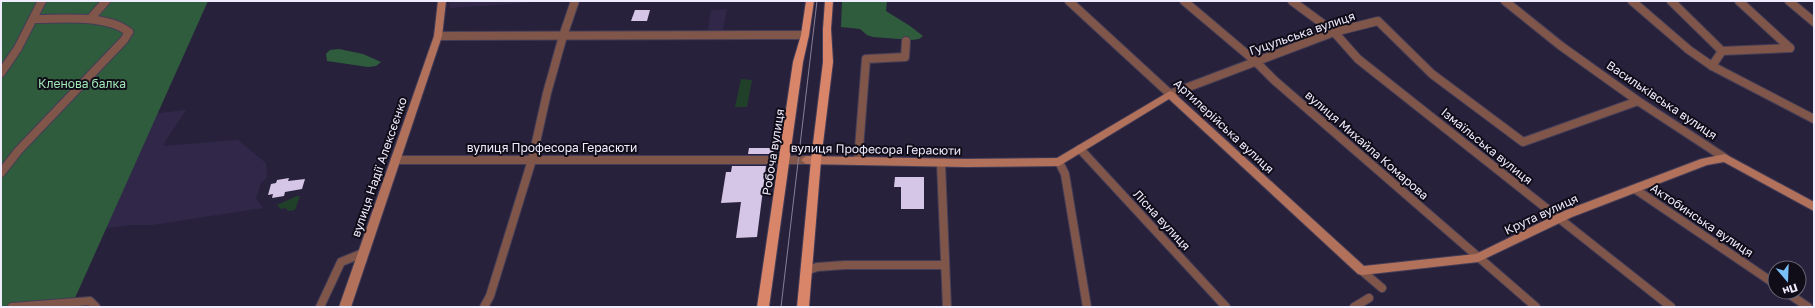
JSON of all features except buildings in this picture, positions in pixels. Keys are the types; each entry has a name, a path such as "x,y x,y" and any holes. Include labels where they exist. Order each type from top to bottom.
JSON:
{"main road":[{"name":"Робоча вулиця","path":"763,307 798,62 806,35 810,1"},
{"path":"803,307 811,160 828,62 827,29 829,1"}],"street":[{"path":"1,74 17,50 42,1"},
{"path":"90,20 106,1"},
{"name":"вулиця Надії Алексєєнко","path":"345,307 438,36 442,12 442,1"},
{"path":"484,307 490,296 532,160 547,93 563,36 575,1"},
{"name":"Артилерійська вулиця","path":"1070,1 1362,271"},
{"name":"вулиця Михайла Комарова","path":"1184,1 1255,61 1274,80 1536,307"},
{"name":"Ізмаїльська вулиця","path":"1292,1 1334,32 1358,59 1558,219 1671,307"},
{"name":"Васильківська вулиця","path":"1505,1 1561,46 1638,101 1725,158 1814,207"},
{"path":"1632,1 1684,46 1712,66 1814,120"},
{"path":"1671,1 1722,51 1790,48 1739,1"},
{"path":"1789,1 1814,22"},
{"path":"1,173 18,151 124,40 129,32 126,28 119,25 90,20 34,19"},
{"name":"Гуцульська вулиця","path":"1170,94 1334,32 1378,21 1432,74 1523,142 1638,101"},
{"path":"438,36 806,35"},
{"path":"858,161 866,59 905,57 906,41"},
{"path":"1712,66 1722,51"},
{"path":"1087,307 1065,174 1059,162 1170,94"},
{"name":"Лісна вулиця","path":"1080,149 1226,307"},
{"name":"Крута вулиця","path":"1362,271 1478,258 1558,219 1705,162 1725,158"},
{"name":"вулиця Професора Герасюти","path":"395,160 811,160 941,163 1059,162"},
{"path":"941,163 947,307"},
{"name":"Актобинська вулиця","path":"1635,189 1767,279"},
{"path":"320,307 341,262 364,253"},
{"path":"806,271 829,266 945,265"},
{"path":"1362,271 1382,288"},
{"path":"1354,307 1369,298"},
{"path":"1798,300 1808,307"},
{"path":"12,307 90,301 96,307"}],"shaded area":[{"path":"449,1 553,1 450,8"},
{"path":"727,9 723,30 708,30 711,10"},
{"path":"186,110 166,140 164,146 238,140 266,163 267,177 261,183 256,198 263,208 152,225 131,225 42,236 1,220 91,121"}],"green space":[{"name":"Кленова балка","path":"1,1 208,1 71,307 1,307"},
{"path":"842,1 887,1 886,11 923,36 919,39 912,40 873,37 867,35 860,29 841,27"},
{"path":"339,49 363,54 381,62 376,66 368,67 327,61 326,54 330,50"},
{"path":"741,79 752,80 747,107 735,107"},
{"path":"300,196 295,210 288,211 286,208 281,209 277,205"}],"tram line":[{"path":"781,307 817,1"}]}
